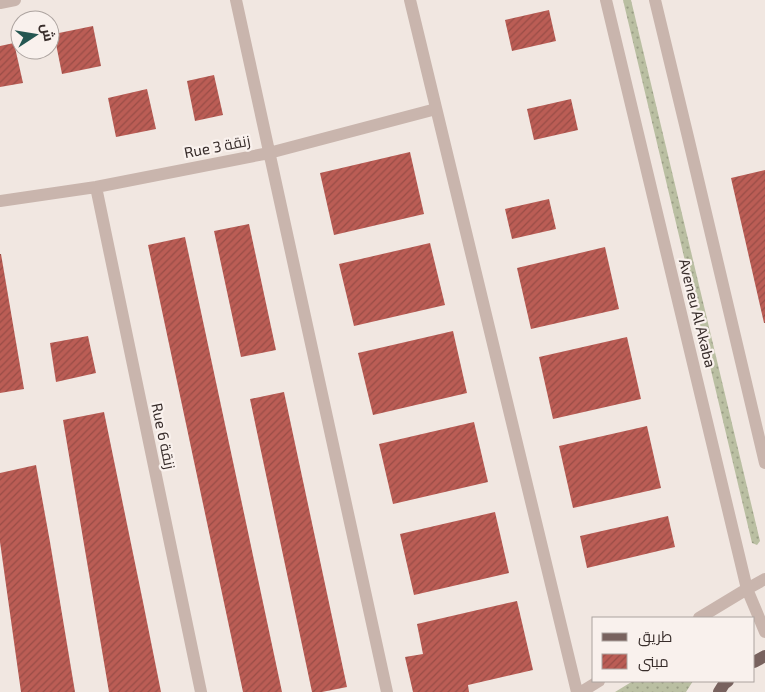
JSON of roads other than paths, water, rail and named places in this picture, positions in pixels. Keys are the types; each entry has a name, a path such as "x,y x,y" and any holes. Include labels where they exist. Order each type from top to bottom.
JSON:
{"main road":[{"path":"719,692 727,682"}],"street":[{"path":"0,3 15,0"},
{"path":"236,0 387,692"},
{"path":"410,0 577,692"},
{"name":"Aveneu Al Akaba","path":"606,0 747,588 765,632"},
{"name":"Aveneu Al Akaba","path":"655,0 760,423 765,463"},
{"name":"Rue 3 زنقة","path":"0,201 96,187 269,153 436,109"},
{"name":"Rue 6 زنقة","path":"96,187 201,692"},
{"path":"701,617 765,579"},
{"path":"581,692 597,682"}]}
